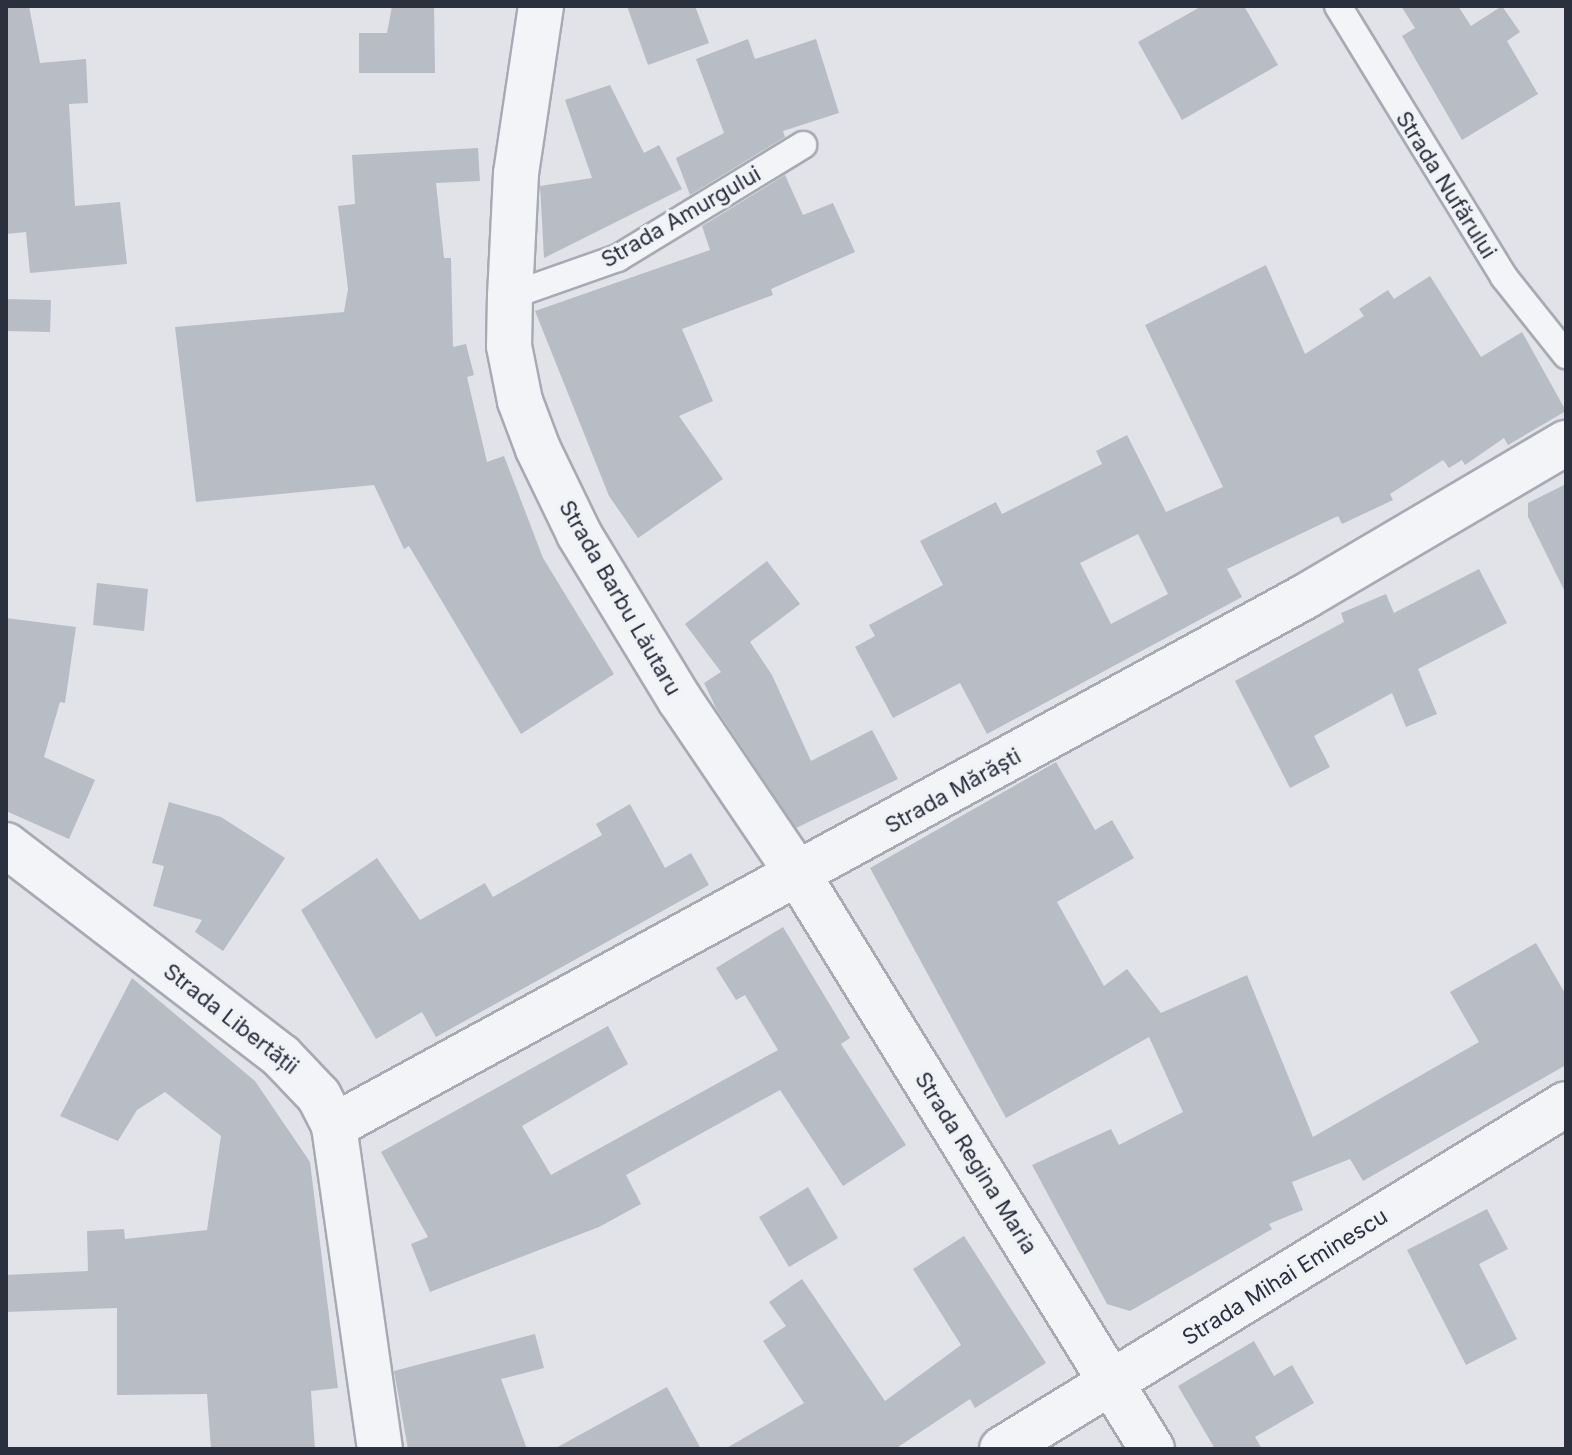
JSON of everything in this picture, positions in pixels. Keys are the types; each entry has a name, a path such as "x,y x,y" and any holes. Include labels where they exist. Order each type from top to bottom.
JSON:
{"street":[{"name":"Strada Barbu Lăutaru","path":"541,6 516,174 509,346 520,401 579,534 680,700 799,876"},
{"name":"Strada Mărăști","path":"334,1126 799,876 1306,596 1566,443"},
{"name":"Strada Libertății","path":"6,845 281,1056 319,1096 334,1126 380,1449"},
{"name":"Strada Regina Maria","path":"799,876 1152,1449"},
{"name":"Strada Mihai Eminescu","path":"1002,1449 1566,1104"}],"lane":[{"name":"Strada Nufărului","path":"1338,6 1504,277 1566,355"},
{"name":"Strada Amurgului","path":"510,296 618,258 803,145"}],"building":[{"path":"6,6 29,6 40,63 86,59 88,103 69,104 75,206 120,202 127,264 30,273 26,232 6,234"},
{"path":"392,6 434,6 435,73 359,73 359,33 387,33"},
{"path":"627,6 695,6 709,43 648,65"},
{"path":"1202,6 1244,6 1278,65 1182,120 1138,42"},
{"path":"1401,6 1458,6 1471,26 1502,6 1520,32 1507,41 1538,94 1462,140 1402,36 1415,28"},
{"path":"748,39 755,59 816,39 839,113 783,131 785,137 690,195 676,158 724,133 696,59"},
{"path":"610,85 644,153 659,145 682,189 544,258 540,186 592,178 565,100"},
{"path":"478,148 480,181 436,183 444,258 451,258 453,347 466,344 474,375 467,377 487,462 504,456 543,558 614,674 521,734 409,546 404,549 374,485 196,502 175,327 344,312 348,289 338,206 355,204 352,155"},
{"path":"785,175 803,215 833,203 855,252 771,289 773,295 682,329 713,401 679,416 723,479 638,538 609,496 535,311 710,250 702,226"},
{"path":"1266,265 1305,354 1364,316 1359,309 1388,290 1394,299 1430,276 1481,357 1522,332 1566,411 1508,445 1504,438 1465,465 1462,460 1449,468 1443,460 1390,494 1393,500 1342,524 1338,516 1227,569 1242,597 987,734 960,683 893,718 855,647 875,636 869,625 943,585 920,541 996,502 1002,514 1102,464 1096,451 1127,435 1166,512 1223,487 1145,325","holes":["1138,534 1168,594 1111,624 1080,563"]},
{"path":"6,299 51,300 50,332 6,331"},
{"path":"1566,484 1566,594 1528,517 1528,503"},
{"path":"767,561 800,604 750,642 772,675 811,761 872,730 898,779 796,828 717,710 704,683 721,672 685,624"},
{"path":"1479,569 1507,623 1418,669 1437,714 1406,727 1392,693 1314,736 1330,767 1290,788 1235,681 1344,622 1341,613 1386,594 1394,613"},
{"path":"97,583 148,589 144,631 93,625"},
{"path":"6,618 76,627 65,703 60,702 44,757 95,780 69,839 6,811"},
{"path":"1056,762 1095,830 1112,820 1134,858 1057,902 1104,986 1127,969 1161,1013 1247,975 1313,1137 1479,1042 1450,992 1536,943 1566,995 1566,1065 1363,1181 1350,1159 1292,1182 1303,1210 1269,1224 1272,1229 1130,1311 1107,1304 1032,1165 1111,1129 1119,1145 1183,1112 1149,1037 1006,1118 870,868"},
{"path":"169,802 221,817 285,858 223,951 195,932 202,920 153,906 164,866 152,863"},
{"path":"630,804 665,868 691,853 709,885 436,1037 422,1012 376,1039 301,910 377,858 420,920 485,883 493,897 602,835 596,824"},
{"path":"783,927 850,1038 841,1044 906,1145 843,1186 780,1090 626,1175 641,1204 599,1227 430,1292 411,1244 428,1237 381,1152 608,1026 628,1064 522,1126 551,1175 778,1050 745,995 736,1000 716,968"},
{"path":"132,978 255,1081 310,1162 338,1388 311,1391 315,1449 211,1449 207,1394 117,1395 117,1308 6,1312 6,1275 88,1271 87,1231 124,1229 125,1239 207,1230 221,1136 165,1092 137,1110 118,1141 60,1116"},
{"path":"808,1187 838,1238 789,1267 759,1217"},
{"path":"1487,1209 1508,1249 1479,1264 1517,1339 1466,1365 1407,1250"},
{"path":"964,1236 1046,1363 975,1408 970,1399 895,1449 725,1449 804,1403 763,1341 786,1326 769,1302 802,1279 885,1401 961,1345 913,1269"},
{"path":"535,1334 544,1368 501,1379 527,1449 408,1449 394,1371"},
{"path":"1254,1341 1274,1376 1292,1365 1314,1403 1255,1437 1262,1449 1215,1449 1178,1386"},
{"path":"667,1387 701,1449 554,1449"}]}
